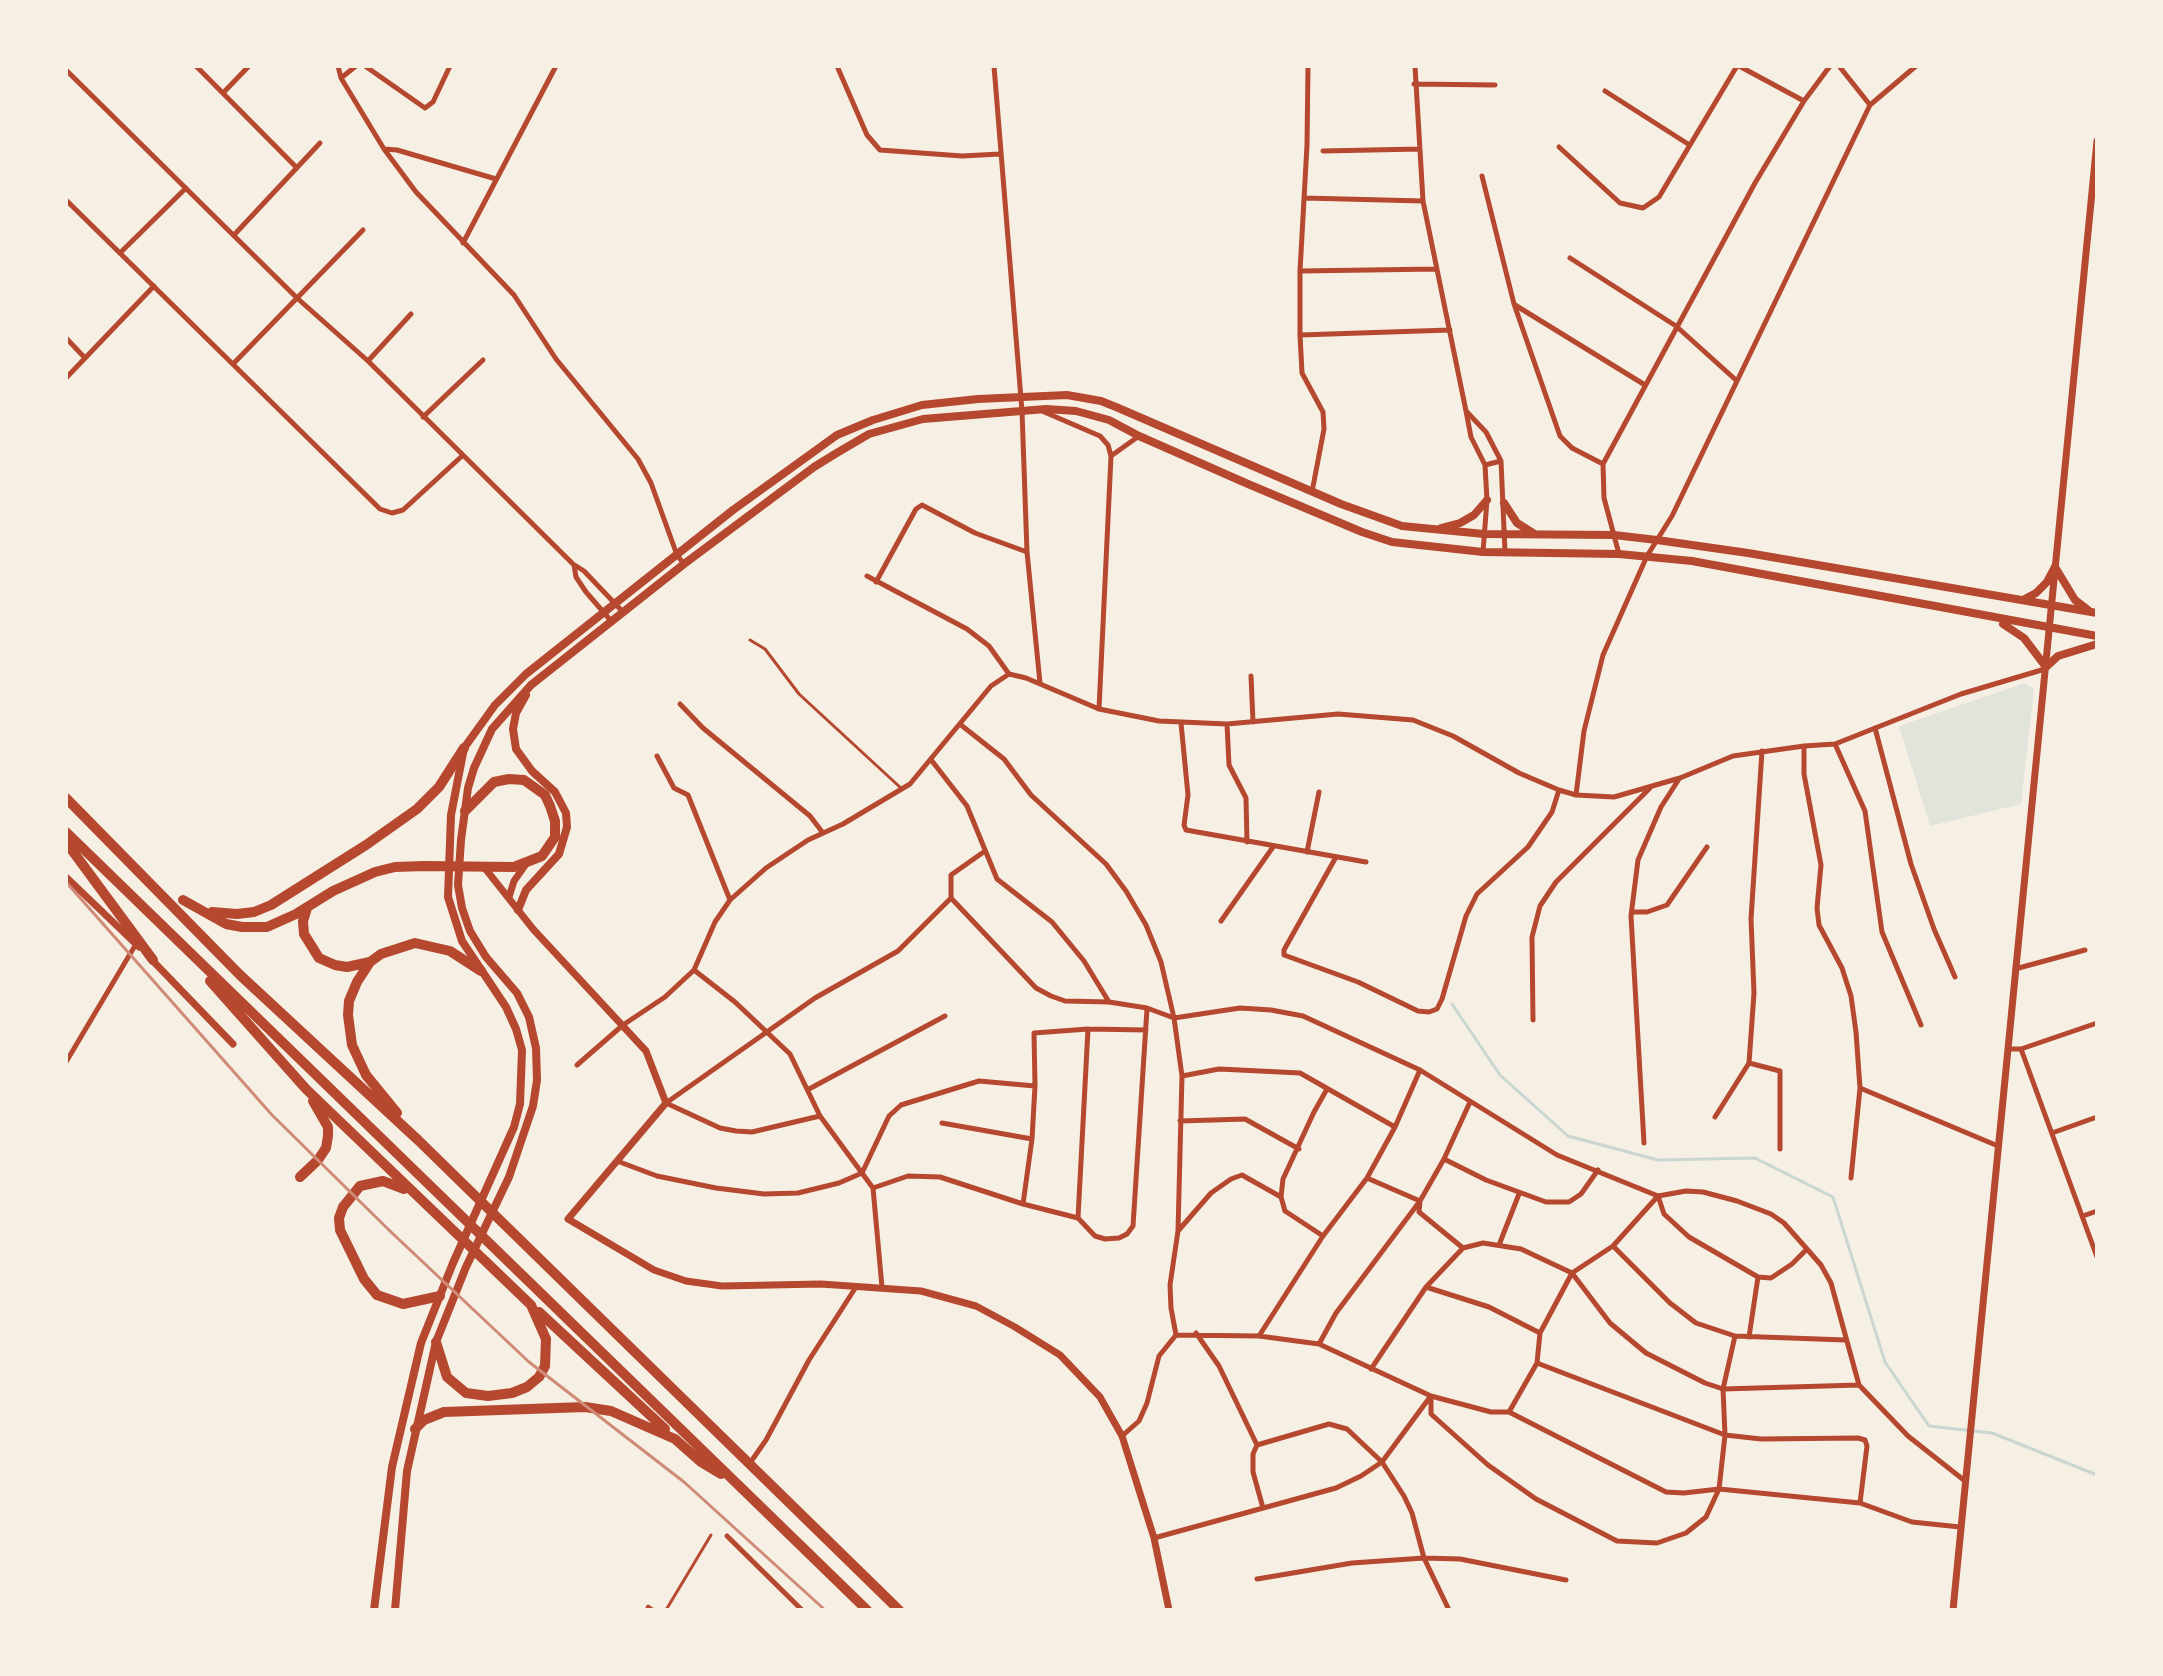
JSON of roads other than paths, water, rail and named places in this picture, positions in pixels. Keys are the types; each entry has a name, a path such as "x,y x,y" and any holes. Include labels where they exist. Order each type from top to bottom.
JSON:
{"highway":[{"path":"183,900 222,915 254,912 271,905 417,809 439,787 464,748"},
{"path":"146,881 212,918 242,927 267,927 354,880 395,867 514,867 542,856 555,837 555,821 545,795 524,780 494,782 465,811"},
{"path":"66,798 240,975 418,1140 899,1610"},
{"path":"66,832 867,1610"},
{"path":"66,842 153,960"},
{"path":"307,908 303,921 304,934 319,958 335,965 347,967 370,962 381,954 415,943 450,951 481,971"},
{"path":"189,953 222,997 306,1089 675,1439 701,1462 739,1486"},
{"path":"370,962 349,1001 348,1030 352,1045 366,1075 418,1140"},
{"path":"300,1177 326,1148 328,1127 306,1089"},
{"path":"416,1194 383,1181 360,1186 343,1207 339,1218 340,1230 364,1279 377,1295 403,1304 440,1296"},
{"path":"436,1342 447,1377 459,1390 475,1395 512,1393 527,1387 539,1377 545,1366 546,1339 531,1305"},
{"path":"415,1429 424,1420 444,1412 585,1407 629,1417 675,1439"}],"main road":[{"path":"1953,1610 2097,141"},
{"path":"374,1610 400,1426 421,1343 514,1127 520,1104 522,1050 511,1017 462,941 450,909 448,843 464,748 509,690 744,502 837,435 922,405 1067,395 1101,401 1388,523 1484,534 1614,535 1657,540 2093,612"},
{"path":"395,1610 407,1471 436,1342 466,1267 507,1181 533,1106 537,1080 536,1048 529,1017 517,993 486,957 470,931 458,885 461,840 474,768 487,738 503,714 531,685 684,564 814,467 869,434 934,417 1059,409 1094,414 1232,477 1379,538 1423,547 1483,552 1647,556 1749,570 2097,636"},
{"path":"1232,477 1240,461"},
{"path":"1431,530 1460,523 1474,515 1487,500"},
{"path":"1504,503 1517,523 1538,535"},
{"path":"1749,570 1752,554"},
{"path":"2021,600 2036,593 2055,567"},
{"path":"2055,567 2075,600 2093,612"},
{"path":"1992,618 2024,638 2046,668"},
{"path":"2046,668 2058,656 2097,644"},
{"path":"518,910 526,890 559,854 567,827 566,813 555,792 532,771 516,749 513,729 516,713 531,685"},
{"path":"509,897 514,881 526,864"},
{"path":"484,867 557,956 646,1051 666,1103 568,1219 654,1270 686,1281 722,1286 858,1286 921,1291 976,1306 1060,1355 1100,1397 1122,1436 1154,1538 1169,1610"},
{"path":"66,877 153,960 233,1044"},
{"path":"447,1278 460,1283"},
{"path":"376,1593 396,1594"}],"street":[{"path":"196,66 297,168"},
{"path":"223,93 249,66"},
{"path":"338,66 341,78 384,149 416,192 514,295 580,390 638,459 661,504 677,555 684,564"},
{"path":"341,78 356,66"},
{"path":"365,66 425,108 433,102 450,66"},
{"path":"463,243 556,66"},
{"path":"837,66 867,135 880,150 931,155 1000,154"},
{"path":"994,66 1021,396 1027,552 1040,684"},
{"path":"1308,66 1300,335 1302,373 1323,412 1324,429 1312,492"},
{"path":"1415,66 1423,201 1471,437 1485,465 1487,500 1483,552"},
{"path":"1559,147 1620,203 1643,208 1659,197 1688,144 1738,66 1804,101"},
{"path":"1619,554 1604,498 1603,464 1755,183 1804,101 1830,66"},
{"path":"1839,66 1870,105"},
{"path":"1576,795 1584,731 1603,655 1647,556 1672,516 1870,105 1916,66"},
{"path":"66,70 624,613"},
{"path":"1414,84 1495,85"},
{"path":"1605,91 1688,144"},
{"path":"234,235 320,143"},
{"path":"384,149 496,179"},
{"path":"1323,151 1420,149"},
{"path":"1482,176 1514,304 1560,436 1572,448 1603,464"},
{"path":"120,253 186,188"},
{"path":"1304,198 1423,201"},
{"path":"66,200 386,512 403,510 462,456"},
{"path":"234,363 363,230"},
{"path":"1570,258 1676,326 1737,381"},
{"path":"1300,271 1437,269"},
{"path":"66,378 154,286"},
{"path":"1514,304 1645,385"},
{"path":"368,361 411,314"},
{"path":"1300,335 1450,330"},
{"path":"66,338 85,358"},
{"path":"423,417 483,360"},
{"path":"1037,410 1100,436 1108,445 1111,456 1099,709"},
{"path":"1466,411 1486,432 1501,461 1505,553"},
{"path":"1111,456 1139,436"},
{"path":"1485,465 1501,461"},
{"path":"876,582 916,509 922,505 975,533 1027,552"},
{"path":"573,564 576,577 613,623"},
{"path":"867,576 967,629 989,646 1009,674 1099,709 1181,723 1227,724 1338,714 1413,720 1453,736 1519,773 1576,795 1614,797 1651,788 1733,756 1835,744 1961,694 2046,668"},
{"path":"577,1065 623,1025 665,997 694,970 715,922 730,900 766,868 902,789 932,761 991,686 1009,674"},
{"path":"1251,676 1253,722"},
{"path":"680,704 726,748 810,816 823,833"},
{"path":"1181,723 1188,795 1186,830 1366,862"},
{"path":"1227,724 1229,765 1246,798 1247,842"},
{"path":"961,725 1004,759 1031,795 1106,864 1146,925 1161,962 1174,1018 1182,1076 1178,1231 1170,1285 1176,1335"},
{"path":"1875,728 1911,864 1955,977"},
{"path":"1835,744 1865,811 1882,932 1921,1025"},
{"path":"1804,746 1804,774 1821,865 1817,908 1819,925 1842,968 1851,996 1860,1088 1851,1178"},
{"path":"1715,1117 1749,1063 1754,993 1751,919 1762,751"},
{"path":"657,756 674,788 688,795 730,900"},
{"path":"932,761 967,806 997,879 1052,922 1084,961 1109,1002"},
{"path":"1644,1143 1632,912 1638,860 1661,807 1680,778"},
{"path":"1533,1020 1532,937 1536,915 1545,897 1556,882 1651,788"},
{"path":"1336,857 1284,955 1358,982 1418,1011 1429,1012 1437,1009 1442,999 1466,916 1477,894 1528,847 1552,812 1559,790"},
{"path":"1307,852 1319,792"},
{"path":"1221,921 1273,847"},
{"path":"1632,912 1647,912 1667,905 1707,847"},
{"path":"985,851 951,875 951,898 1036,988 1065,1001 1109,1002 1147,1008 1174,1018 1240,1008 1303,1016 1420,1070 1557,1155 1658,1196 1686,1191 1720,1195 1771,1214 1784,1223 1821,1265 1831,1283 1859,1385 1908,1436 1965,1481"},
{"path":"666,1103 815,998 898,951 951,898"},
{"path":"66,1062 136,944"},
{"path":"2015,969 2085,950"},
{"path":"694,970 735,1002 790,1054 820,1116 873,1188 882,1287"},
{"path":"873,1188 908,1176 925,1175 1078,1218 1095,1236 1119,1238 1133,1226 1147,1008"},
{"path":"809,1089 945,1016"},
{"path":"2007,1050 2021,1049 2097,1023"},
{"path":"1023,1204 1032,1139 1034,1033 1088,1029 1146,1030"},
{"path":"1078,1218 1088,1029"},
{"path":"2021,1049 2097,1257"},
{"path":"1749,1063 1780,1071 1780,1149"},
{"path":"1182,1076 1219,1069 1300,1073 1395,1127"},
{"path":"1259,1336 1323,1236 1367,1178 1395,1127 1420,1070"},
{"path":"617,1161 657,1176 716,1188 764,1194 798,1193 839,1183 862,1173 889,1116 901,1105 979,1081 1035,1086"},
{"path":"1860,1088 1998,1146"},
{"path":"1323,1236 1285,1211 1281,1197 1283,1179 1327,1089"},
{"path":"1319,1344 1336,1313 1420,1201 1444,1159 1470,1102"},
{"path":"666,1103 720,1128 736,1131 752,1132 820,1116"},
{"path":"2052,1133 2097,1117"},
{"path":"1180,1121 1245,1119 1299,1149"},
{"path":"942,1123 1032,1139"},
{"path":"1444,1159 1519,1194 1546,1202 1569,1202 1581,1194 1598,1170"},
{"path":"1178,1231 1211,1193 1242,1175 1281,1197"},
{"path":"1367,1178 1420,1201"},
{"path":"1499,1245 1519,1194"},
{"path":"1509,1412 1537,1363 1540,1333 1572,1273 1613,1246 1658,1196"},
{"path":"1658,1196 1664,1214 1689,1237 1758,1277 1771,1278 1807,1249"},
{"path":"1420,1201 1419,1212 1463,1248"},
{"path":"2083,1216 2097,1211"},
{"path":"1371,1369 1426,1287 1463,1248 1483,1243 1521,1249 1572,1273 1610,1323 1646,1353 1680,1372 1723,1389 1859,1385"},
{"path":"1613,1246 1670,1303 1696,1323 1735,1336 1845,1340"},
{"path":"1749,1337 1758,1277"},
{"path":"749,1464 766,1440 809,1360 858,1286"},
{"path":"1426,1287 1489,1307 1540,1333"},
{"path":"1196,1333 1219,1366 1257,1445 1253,1454 1253,1472 1263,1508"},
{"path":"1122,1436 1139,1421 1159,1356 1176,1335 1259,1336 1319,1344 1431,1396 1491,1412 1509,1412 1666,1492 1719,1489 1860,1503 1912,1522 1960,1527"},
{"path":"1431,1396 1431,1414 1488,1465 1536,1499 1617,1541 1657,1543 1686,1533 1706,1517 1719,1489 1725,1435 1723,1389 1735,1336"},
{"path":"1537,1363 1725,1435 1761,1439 1865,1440 1867,1446 1860,1503"},
{"path":"1154,1538 1336,1488 1382,1462 1431,1396"},
{"path":"1257,1445 1329,1424 1339,1425 1382,1462 1412,1513 1424,1558 1449,1610"},
{"path":"727,1536 802,1610"},
{"path":"1257,1579 1352,1563 1424,1558 1460,1559 1566,1580"}],"lane":[{"path":"750,640 765,649 799,694 902,789"},
{"path":"666,1610 711,1535"},
{"path":"646,1610 648,1606 654,1610"}],"waterway":[{"path":"1452,1004 1500,1075 1568,1136 1658,1160 1755,1158 1833,1197 1885,1362 1929,1426 1992,1433 2097,1475"}],"railway":[{"path":"66,882 272,1115 391,1232 529,1362 684,1482 825,1610"}]}
